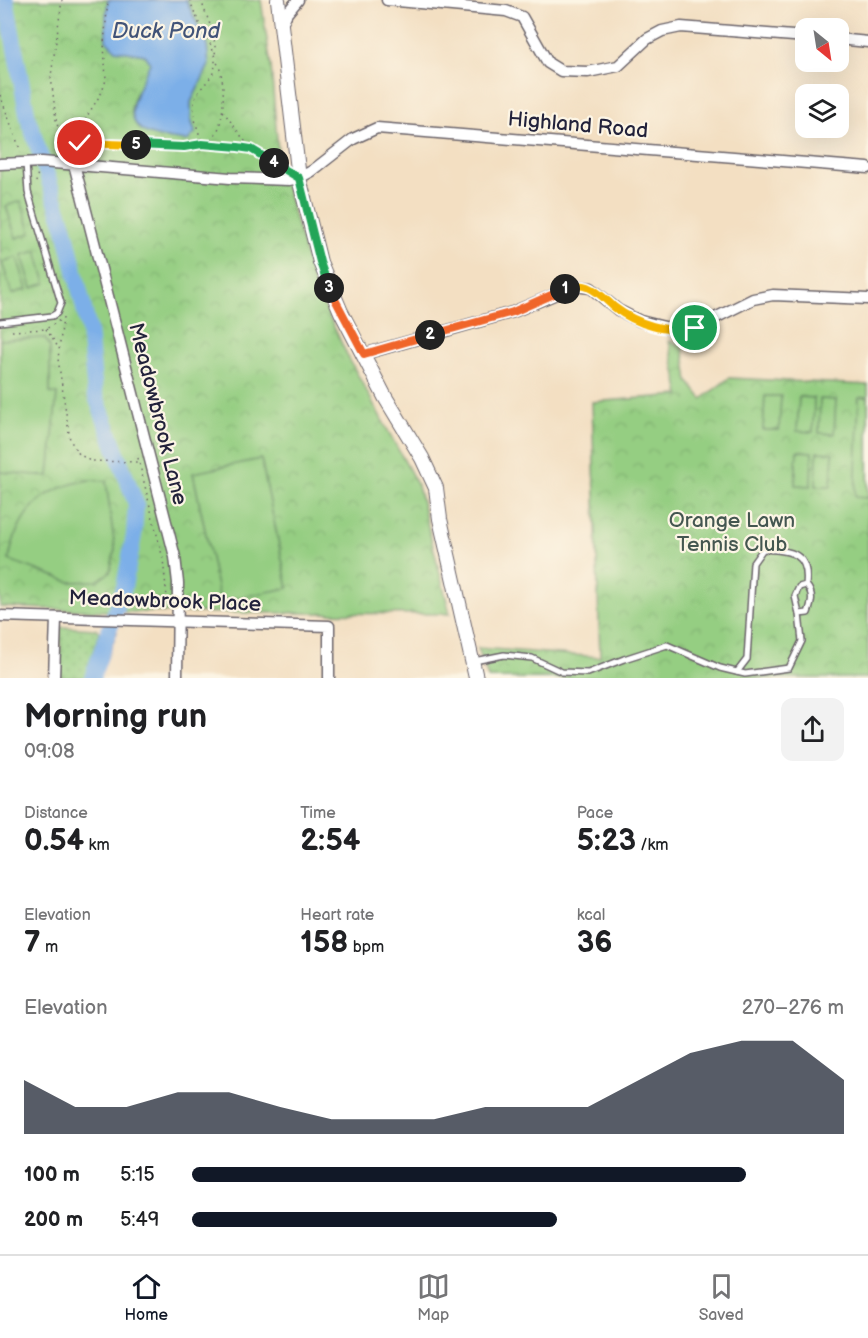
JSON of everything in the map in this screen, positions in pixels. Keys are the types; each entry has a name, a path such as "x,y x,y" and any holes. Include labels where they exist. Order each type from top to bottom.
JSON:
{"street":[{"path":"278,0 299,178 320,262 327,283 385,397 422,459 436,488 440,519 476,678"},
{"path":"281,26 287,13 298,0"},
{"path":"387,0 506,11 522,17 548,63 561,71 588,72 618,66 647,39 662,31 681,27 795,36"},
{"path":"849,40 868,42"},
{"name":"Highland Road","path":"299,178 312,171 353,139 377,128 868,168"},
{"path":"0,164 58,159 74,164 271,181 299,178"},
{"name":"Meadowbrook Lane","path":"74,164 175,557 178,583 177,678"},
{"path":"364,354 513,312 575,286 591,288 618,310 640,321 681,331 695,328 753,299 773,295 868,299"},
{"name":"Meadowbrook Place","path":"0,616 329,626 329,678"},
{"path":"54,678 56,618"}],"lane":[{"path":"0,322 52,316 57,313 61,303 28,192 30,162"},
{"path":"737,672 747,658 753,563 763,549 791,551 802,561 807,573 806,585 811,591 812,603 808,613 799,614"},
{"path":"472,662 504,655 532,658 562,672 588,673 667,645 720,668 745,674 789,668 802,640 795,596 799,587 806,585"}],"path":[{"path":"62,0 51,76 56,120 64,148"},
{"path":"80,143 84,121 102,92 106,80 104,43 108,0"},
{"path":"190,0 222,74 222,110 217,131 207,145"},
{"path":"201,0 216,48 213,74 196,96 194,104 195,120 202,144"},
{"path":"0,95 30,162 35,183"},
{"path":"222,110 251,149 299,178"},
{"path":"58,159 64,148 80,143 184,147 202,144 251,149"},
{"path":"65,312 58,359 70,440 79,454 90,461 139,462 163,560 168,606"},
{"path":"12,331 46,329 63,318"},
{"path":"46,329 59,347"}],"green space":[{"path":"0,0 108,0 106,17 116,50 145,55 151,64 135,95 131,109 136,125 195,133 191,119 191,102 198,88 190,11 186,0 261,0 271,66 279,163 314,284 347,355 418,486 450,614 127,612 0,607"},
{"path":"21,201 31,233 16,238 6,206"},
{"path":"37,251 46,283 32,288 22,255"},
{"path":"17,257 27,289 12,294 2,262"},
{"path":"45,338 50,347 50,393 57,394 49,476 0,472 0,340"},
{"name":"Orange Lawn Tennis Club","path":"669,341 683,346 688,381 702,399 729,378 868,385 868,678 488,678 478,648 600,657 592,402 680,395"},
{"path":"765,396 781,396 779,430 763,430"},
{"path":"799,397 814,398 813,432 797,431"},
{"path":"859,397 868,397 868,498 855,497"},
{"path":"820,399 836,400 834,434 819,433"},
{"path":"797,451 812,452 811,486 795,485"},
{"path":"817,452 833,453 831,486 816,486"},
{"path":"261,459 288,588 220,601 193,473"},
{"path":"89,480 106,481 115,549 110,572 97,581 70,582 9,560 18,528 34,505 58,489"},
{"path":"61,627 96,629 100,632 85,678 60,678"}],"water":[{"name":"Duck Pond","path":"108,0 186,0 207,45 209,65 191,102 191,119 195,133 187,141 154,136 137,126 133,118 134,99 150,63 145,55 116,50 106,40"},
{"path":"100,632 117,632 99,678 85,678"}],"waterway":[{"path":"6,0 28,118 65,229 89,330 95,394 136,504 134,535 124,587 92,678"}],"route":[{"path":"80,143 184,147 202,144 251,149 299,178 327,283 364,354 513,312 575,286 591,288 618,310 640,321 668,330 681,331 695,328"}]}
